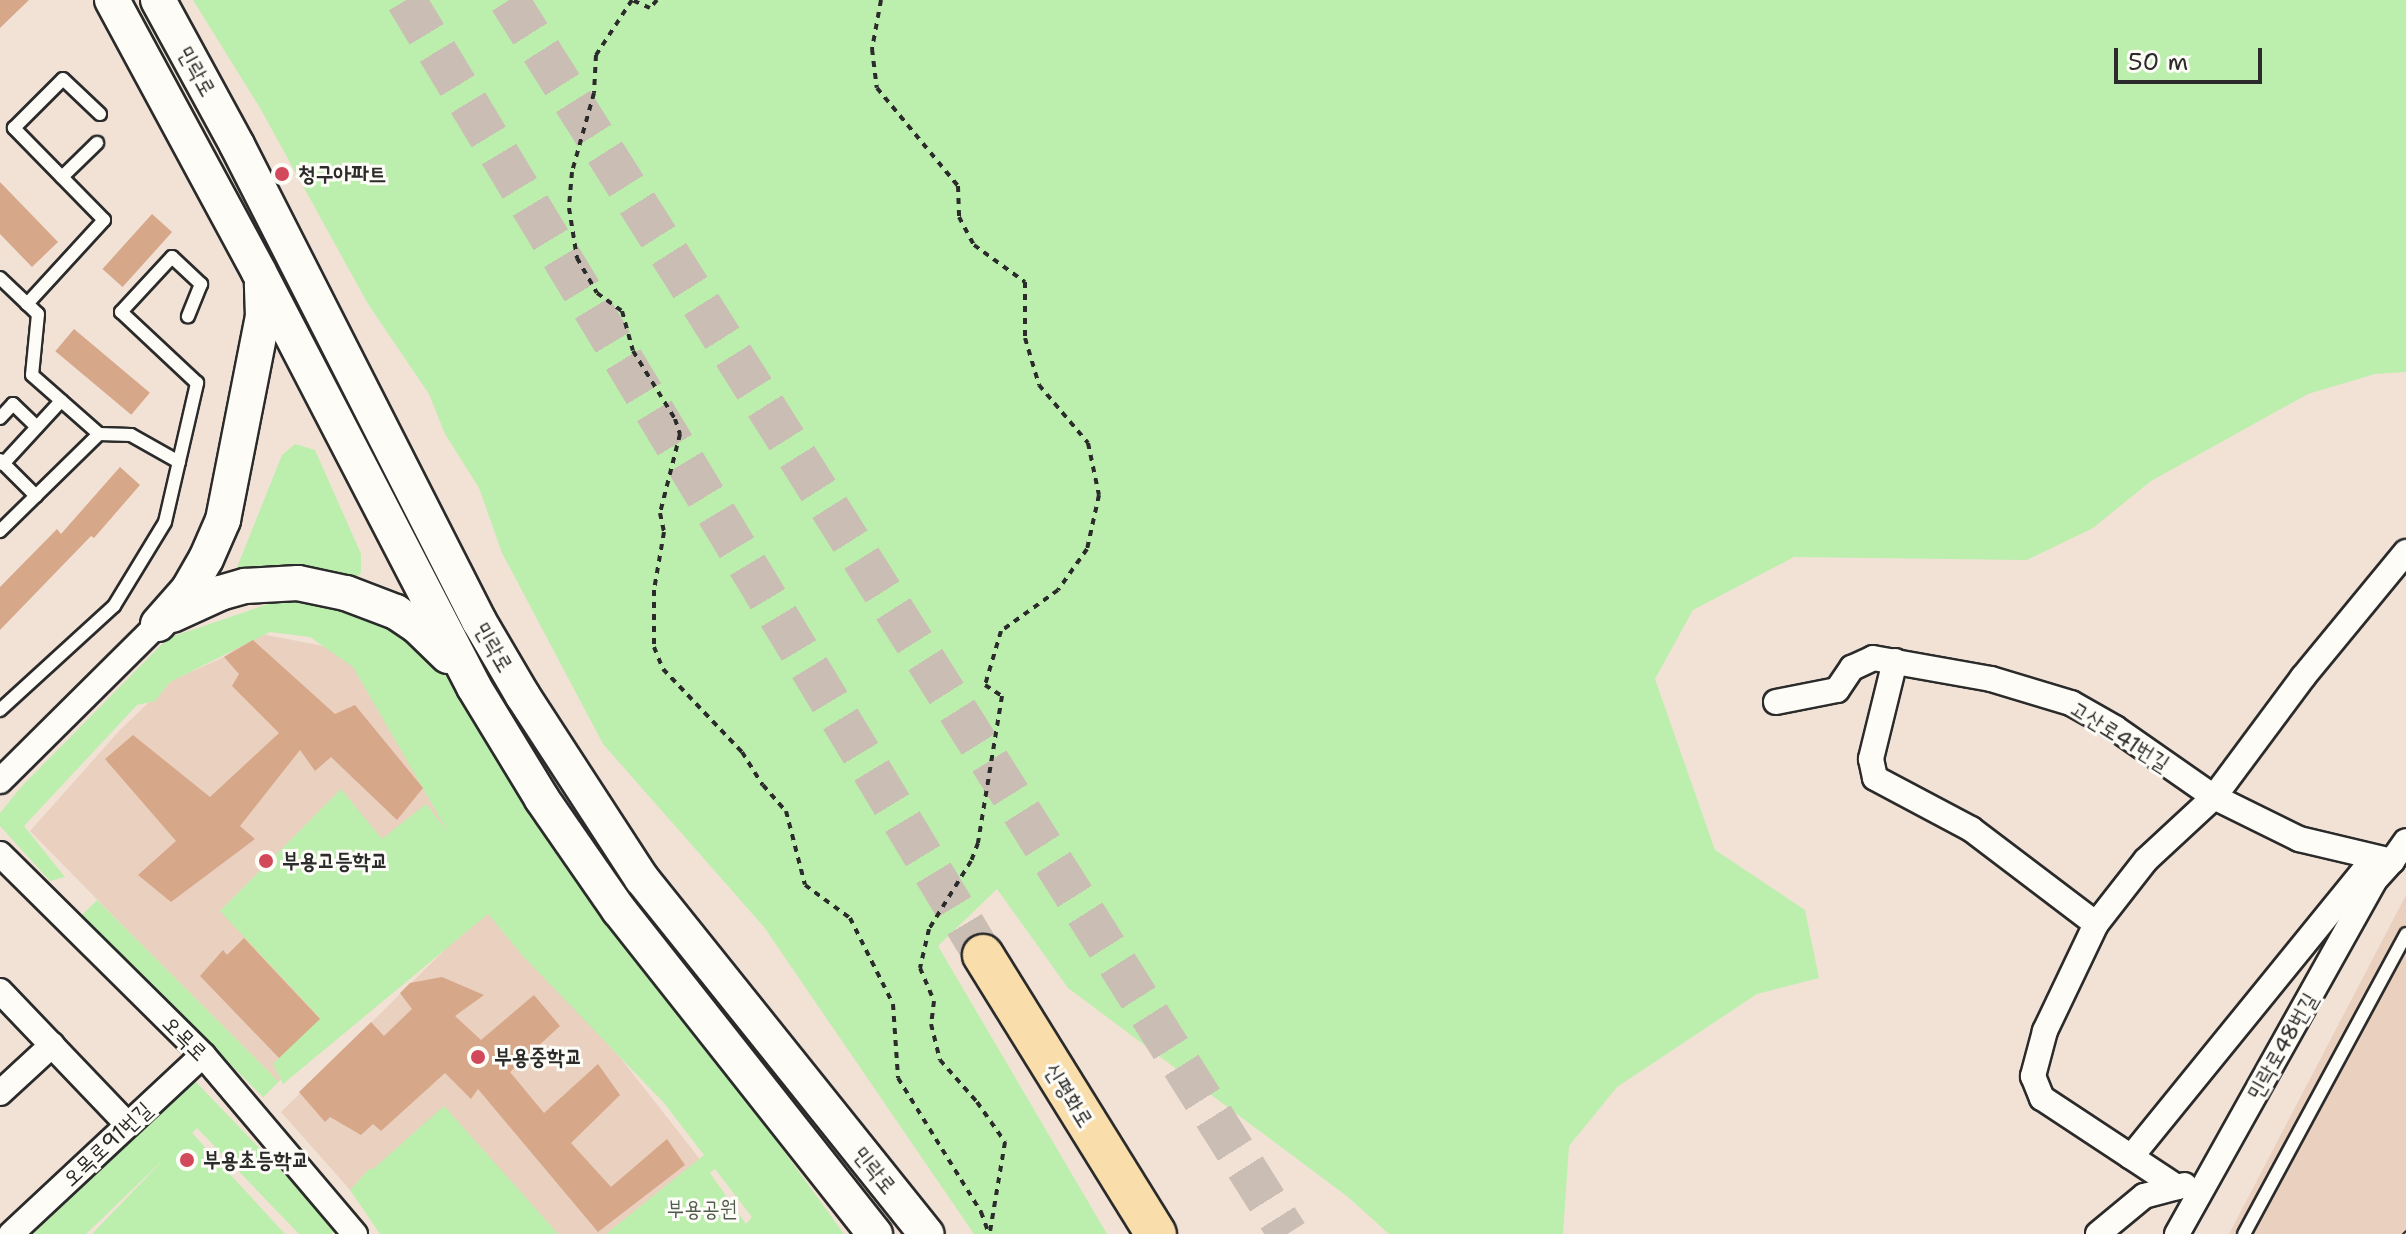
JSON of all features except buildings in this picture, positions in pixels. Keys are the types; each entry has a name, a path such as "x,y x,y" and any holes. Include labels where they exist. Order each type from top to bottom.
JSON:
{"highway":[{"name":"신평화로","path":"983,955 1156,1234"}],"main road":[{"name":"민락로","path":"112,0 259,272 474,687 542,799 619,910 875,1234"},
{"name":"민락로","path":"158,0 237,145 459,583 523,696 642,879 926,1234"},
{"path":"158,624 188,590 217,533 246,411 263,317 259,272"},
{"path":"246,411 273,380 306,365"},
{"path":"158,624 198,601 245,586 271,583 321,588 372,601 407,619 442,649 474,687"}],"street":[{"path":"2177,1187 2042,1098 2033,1076 2045,1031 2096,924 2146,860 2214,797 2303,677 2406,552"},
{"path":"0,781 158,624"},
{"name":"고산로41번길","path":"1776,702 1837,690 1852,668 1873,658 1991,679 2071,703 2115,728 2214,797 2299,839 2383,859"},
{"path":"1895,661 1871,759 1875,778 1971,829 2096,924"},
{"path":"2131,1157 2383,859 2406,841"},
{"name":"오목로","path":"0,854 203,1055 355,1234"},
{"name":"민락로48번길","path":"2177,1234 2374,881 2383,859"},
{"path":"0,991 128,1125"},
{"path":"0,1093 52,1045"},
{"name":"오목로91번길","path":"11,1234 203,1055"},
{"path":"2098,1234 2144,1196 2206,1179"}],"lane":[{"path":"27,304 104,220 14,128 63,79 100,114"},
{"path":"62,177 97,143"},
{"path":"0,710 114,606 165,522 197,383 121,312 172,257 201,284 188,316"},
{"path":"0,278 38,314 32,375 99,434 131,435 179,462"},
{"path":"36,496 2,462 61,401"},
{"path":"0,418 13,404 37,427"},
{"path":"0,531 99,434"},
{"path":"2244,1234 2406,934"}],"path":[{"path":"657,0 650,8 632,0 596,55 594,93 572,172 569,208 577,258 597,293 622,311 633,351 675,419 680,434 660,513 664,532 654,590 654,647 663,669 742,752 763,785 786,811 805,885 850,918 893,1004 898,1078 981,1212 989,1234"},
{"path":"881,0 872,49 877,88 958,186 959,217 974,245 1025,282 1025,338 1039,385 1088,443 1099,495 1087,549 1058,590 1001,631 985,685 1002,696 978,843 971,861 929,929 920,968 934,1001 931,1024 940,1060 977,1102 1005,1142 989,1234"}],"shaded area":[{"name":"부용고등학교","path":"256,633 334,648 357,659 491,891 277,1083 30,831 120,730 171,681 224,657"},
{"path":"2406,895 2406,1234 2229,1234"},
{"name":"부용중학교","path":"496,899 706,1167 619,1234 389,1234 281,1112"}],"green space":[{"path":"193,0 2406,0 2406,372 2375,374 2308,394 2151,481 2093,528 2027,560 1794,557 1693,610 1655,679 1715,850 1805,910 1819,978 1757,994 1617,1087 1569,1146 1563,1234 1389,1234 1348,1197 1068,988 997,889 938,946 1107,1234 974,1234 764,927 603,744 502,553 479,488 445,434 429,394 368,304 260,108"},
{"path":"295,444 315,450 361,554 361,573 353,580 235,581 236,570 282,455"},
{"name":"부용공원","path":"289,597 312,605 360,609 417,638 450,679 585,895 717,1059 844,1234 606,1234 704,1155 664,1103 522,955 488,914 283,1084 273,1064 320,1018 220,911 341,789 382,839 426,804 448,832 353,667 310,637 270,632 170,682 155,701 137,705 24,826 65,877 50,881 0,826 0,813 22,786 168,638","holes":["715,1169 752,1217 746,1224 710,1173"]},
{"path":"97,900 279,1082 263,1097 81,916"},
{"name":"부용초등학교","path":"195,1081 337,1229 331,1234 299,1234 197,1128 192,1133 285,1234 92,1234 165,1158 86,1234 33,1234"},
{"path":"444,1106 558,1234 380,1234 350,1190 370,1168 372,1170"}],"tunnel":[{"path":"406,0 983,955"},
{"path":"509,0 1288,1234"}],"tram line":[{"path":"2403,1234 2406,1231"}],"place":[{"name":"청구아파트","path":"282,174"},
{"name":"부용고등학교","path":"266,861"},
{"name":"부용중학교","path":"478,1057"},
{"name":"부용초등학교","path":"187,1160"}]}
